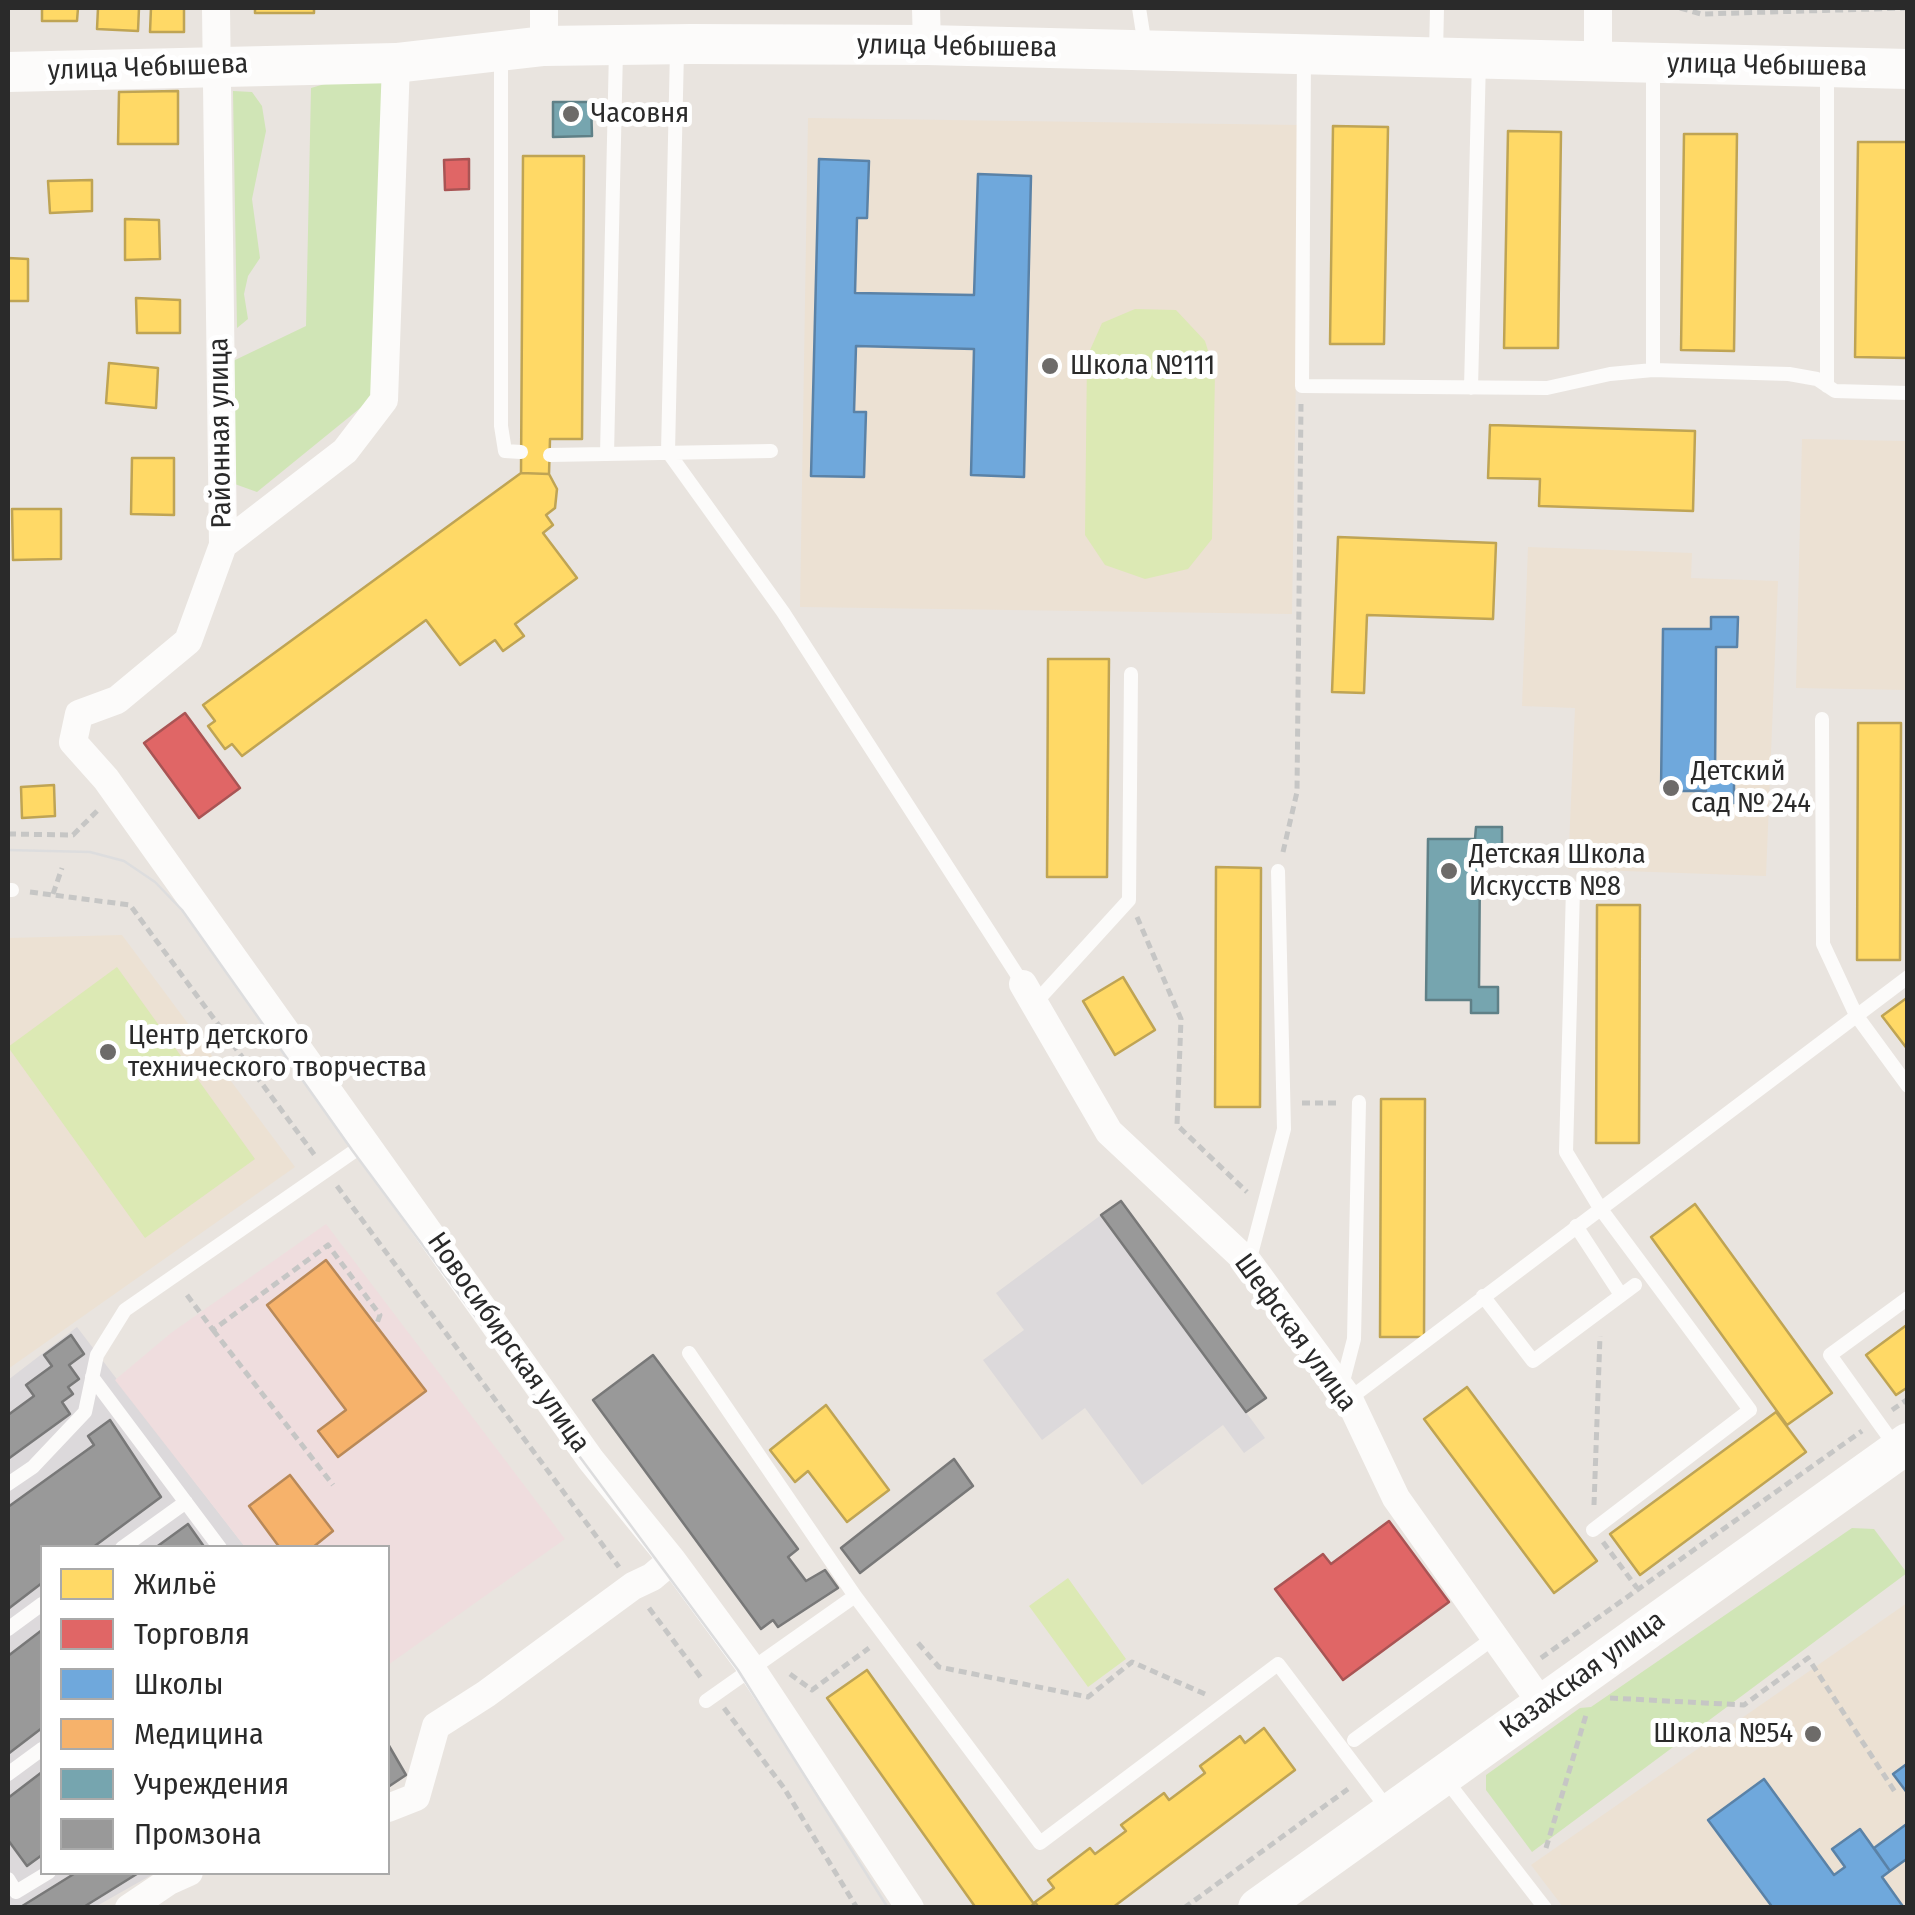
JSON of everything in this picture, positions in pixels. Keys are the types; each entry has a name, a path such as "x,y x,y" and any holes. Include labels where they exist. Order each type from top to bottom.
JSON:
{"street":[{"name":"Районная улица","path":"111,786 73,742 79,714 117,700 188,641 222,545 216,8"},
{"path":"1598,8 1598,62"},
{"name":"улица Чебышева","path":"8,72 396,63 501,51 544,27 616,45 926,26 1146,52 1908,69"},
{"path":"222,545 345,451 384,400 396,63"},
{"name":"Новосибирская улица","path":"111,786 591,1460 760,1664 910,1908"},
{"name":"Шефская улица","path":"1029,993 1109,1132 1249,1263 1345,1394 1396,1498 1532,1688"},
{"name":"Казахская улица","path":"1258,1908 1443,1776 1532,1688 1894,1438"},
{"path":"390,1807 416,1797 436,1726 672,1560"},
{"path":"129,1908 182,1875"}],"lane":[{"path":"1139,8 1146,52"},
{"path":"1436,58 1437,8"},
{"path":"677,44 668,452 784,612 1029,993 1130,900 1131,674"},
{"path":"607,454 616,45"},
{"path":"501,51 501,426 505,451 521,452"},
{"path":"1304,56 1302,386 1547,388 1610,374 1652,370 1789,374 1818,379 1835,392 1908,393"},
{"path":"1471,388 1479,59"},
{"path":"1652,370 1654,63"},
{"path":"1827,67 1827,386"},
{"path":"550,455 771,451"},
{"path":"1822,718 1823,944 1856,1016 1908,1086"},
{"path":"1249,1263 1284,1130 1278,870"},
{"path":"1573,888 1566,1152 1600,1208 1750,1410 1594,1530"},
{"path":"1345,1394 1484,1296 1908,977"},
{"path":"1345,1394 1354,1339 1359,1102"},
{"path":"8,1484 33,1467 85,1412 97,1355 124,1310 366,1143"},
{"path":"1576,1226 1621,1295"},
{"path":"1484,1296 1533,1361 1635,1285"},
{"path":"1894,1438 1830,1355 1908,1298"},
{"path":"689,1353 855,1596 1040,1843 1278,1664 1391,1813"},
{"path":"92,1377 218,1545"},
{"path":"126,1545 186,1502"},
{"path":"711,1698 855,1596"},
{"path":"8,1629 40,1605"},
{"path":"1354,1740 1496,1637"},
{"path":"8,1774 40,1750"},
{"path":"1443,1776 1545,1908"},
{"path":"8,1878 16,1892 45,1875"}],"path":[{"path":"1680,8 1701,14 1908,8"},
{"path":"1278,870 1297,792 1302,386"},
{"path":"8,834 73,835 111,786"},
{"path":"52,895 62,868"},
{"path":"10,890 130,905 633,1586 711,1698 784,1788 857,1908"},
{"path":"1130,900 1180,1019 1178,1124 1263,1208"},
{"path":"1284,1104 1359,1102"},
{"path":"214,1330 328,1244 380,1315 376,1326"},
{"path":"188,1296 333,1486"},
{"path":"1601,1310 1594,1530 1637,1588"},
{"path":"1532,1688 1637,1588 1894,1438 1908,1399"},
{"path":"760,1664 812,1690 885,1636 904,1628 940,1667 1088,1697 1132,1662 1226,1703"},
{"path":"1610,1698 1744,1704 1808,1658 1898,1795"},
{"path":"1546,1848 1591,1698"},
{"path":"1184,1908 1364,1777"}],"shaded area":[{"name":"Школа №111","path":"808,118 1300,125 1292,614 800,607"},
{"path":"1802,439 1907,441 1907,690 1796,688"},
{"name":"Детский сад № 244","path":"1528,547 1692,553 1691,578 1778,581 1766,876 1568,869 1575,708 1522,706"},
{"name":"Центр детского технического творчества","path":"122,935 295,1167 8,1369 8,938"},
{"path":"1101,1215 1265,1438 1244,1453 1223,1425 1142,1485 1085,1408 1042,1440 983,1360 1024,1330 996,1293"},
{"path":"326,1224 565,1539 390,1664 390,1545 243,1545 115,1380 171,1333"},
{"path":"77,1327 243,1545 40,1545 40,1875 151,1875 95,1907 8,1908 8,1380"},
{"name":"Школа №54","path":"1907,1603 1907,1907 1563,1907 1531,1865"}],"green space":[{"path":"396,63 380,392 257,492 232,483 233,361 306,326 311,88"},
{"path":"233,91 252,92 262,106 266,131 252,199 260,258 248,276 244,294 248,319 237,328"},
{"path":"1135,309 1176,310 1205,341 1215,373 1212,539 1188,569 1145,579 1105,565 1085,535 1087,357 1102,323"},
{"path":"117,967 255,1159 145,1238 8,1047"},
{"path":"1852,1528 1874,1529 1907,1573 1532,1852 1486,1790 1486,1775"},
{"path":"1068,1578 1126,1659 1088,1687 1029,1606"}],"building: Жильё":[{"path":"42,8 78,8 77,21 42,21"},
{"path":"98,8 139,8 138,31 97,29"},
{"path":"151,8 184,8 184,32 150,32"},
{"path":"255,8 314,8 314,13 255,13"},
{"path":"178,91 178,144 118,144 119,92"},
{"path":"1333,126 1388,127 1384,344 1330,344"},
{"path":"1508,131 1561,132 1558,348 1504,348"},
{"path":"1684,134 1737,134 1734,351 1681,350"},
{"path":"1858,142 1908,142 1907,358 1855,357"},
{"path":"523,156 584,156 582,439 550,439 549,474 521,473"},
{"path":"92,180 92,211 50,213 48,181"},
{"path":"125,219 159,220 160,259 125,260"},
{"path":"8,258 28,259 28,301 8,301"},
{"path":"136,298 180,300 180,333 137,333"},
{"path":"109,363 158,368 156,408 106,403"},
{"path":"1490,425 1695,431 1693,511 1539,506 1540,479 1488,478"},
{"path":"132,458 174,458 174,515 131,514"},
{"path":"521,473 549,474 557,489 555,508 546,515 553,525 543,533 577,578 515,624 524,636 503,651 495,640 460,665 426,620 242,756 232,744 225,749 208,726 215,721 203,705"},
{"path":"12,509 61,509 61,559 13,560"},
{"path":"1338,537 1496,543 1493,619 1367,615 1364,693 1332,692"},
{"path":"1048,659 1109,659 1107,877 1047,877"},
{"path":"1858,723 1901,723 1900,960 1857,960"},
{"path":"54,785 55,816 22,818 21,787"},
{"path":"1216,867 1261,868 1260,1107 1215,1107"},
{"path":"1597,905 1640,905 1639,1143 1596,1143"},
{"path":"1123,977 1155,1030 1115,1055 1083,1001"},
{"path":"1908,997 1908,1050 1882,1016"},
{"path":"1381,1099 1425,1099 1424,1337 1380,1337"},
{"path":"1695,1204 1832,1393 1787,1425 1651,1237"},
{"path":"1908,1324 1908,1387 1896,1395 1866,1355"},
{"path":"1467,1387 1597,1561 1554,1593 1424,1419"},
{"path":"826,1405 889,1490 847,1522 808,1471 795,1482 770,1450"},
{"path":"1776,1412 1806,1452 1640,1575 1610,1534"},
{"path":"867,1670 1034,1904 1028,1908 976,1908 827,1698"},
{"path":"1264,1728 1295,1770 1112,1908 1039,1908 1035,1902 1054,1888 1048,1880 1090,1848 1095,1854 1126,1831 1121,1825 1164,1793 1169,1800 1205,1773 1200,1766 1240,1736 1245,1743"}],"building: Торговля":[{"path":"469,159 469,189 445,190 444,160"},
{"path":"185,713 240,788 199,818 144,743"},
{"path":"1389,1521 1449,1602 1343,1680 1275,1589 1323,1554 1331,1564"}],"building: Школы":[{"path":"819,159 869,161 867,218 857,218 855,293 974,295 978,174 1031,176 1024,477 971,475 974,349 856,346 854,412 866,412 864,477 811,476"},
{"path":"1711,617 1738,617 1737,647 1716,647 1715,776 1734,777 1734,803 1706,803 1706,791 1661,791 1663,629 1711,629"},
{"path":"1908,1763 1908,1794 1893,1774"},
{"path":"1764,1779 1834,1875 1845,1867 1832,1849 1860,1829 1890,1871 1882,1877 1904,1908 1773,1908 1708,1820"},
{"path":"1908,1823 1908,1858 1890,1871 1874,1848"}],"building: Медицина":[{"path":"326,1260 426,1391 338,1457 318,1431 346,1410 267,1305"},
{"path":"290,1475 333,1531 316,1545 278,1545 249,1506"}],"building: Учреждения":[{"path":"553,102 591,102 592,136 553,137"},
{"path":"1476,827 1502,827 1502,856 1480,856 1479,987 1498,987 1498,1013 1471,1013 1471,1000 1426,1000 1428,839 1475,839"}],"building: Промзона":[{"path":"1121,1201 1266,1398 1246,1412 1101,1215"},
{"path":"71,1335 84,1354 69,1365 79,1379 68,1387 73,1394 62,1402 70,1414 8,1459 8,1415 34,1396 26,1385 52,1366 44,1355"},
{"path":"653,1355 798,1549 788,1557 806,1581 825,1570 838,1588 778,1627 773,1620 761,1629 593,1400"},
{"path":"110,1420 161,1497 96,1545 40,1545 40,1585 8,1609 8,1507 94,1445 88,1436"},
{"path":"954,1459 973,1486 860,1573 841,1548"},
{"path":"188,1524 203,1545 159,1545"},
{"path":"40,1632 40,1730 8,1754 8,1656"},
{"path":"390,1747 406,1775 390,1786"},
{"path":"40,1774 40,1856 27,1866 8,1840 8,1798"},
{"path":"72,1875 135,1875 82,1908 19,1908"}],"tram line":[{"path":"8,850 90,852 124,861 155,882 182,910 352,1150 738,1670 888,1908"}],"place":[{"name":"Часовня","path":"571,114"},
{"name":"Школа №111","path":"1050,366"},
{"name":"Детский сад № 244","path":"1671,788"},
{"name":"Детская Школа Искусств №8","path":"1449,871"},
{"name":"Центр детского технического творчества","path":"108,1052"},
{"name":"Школа №54","path":"1813,1734"}]}
